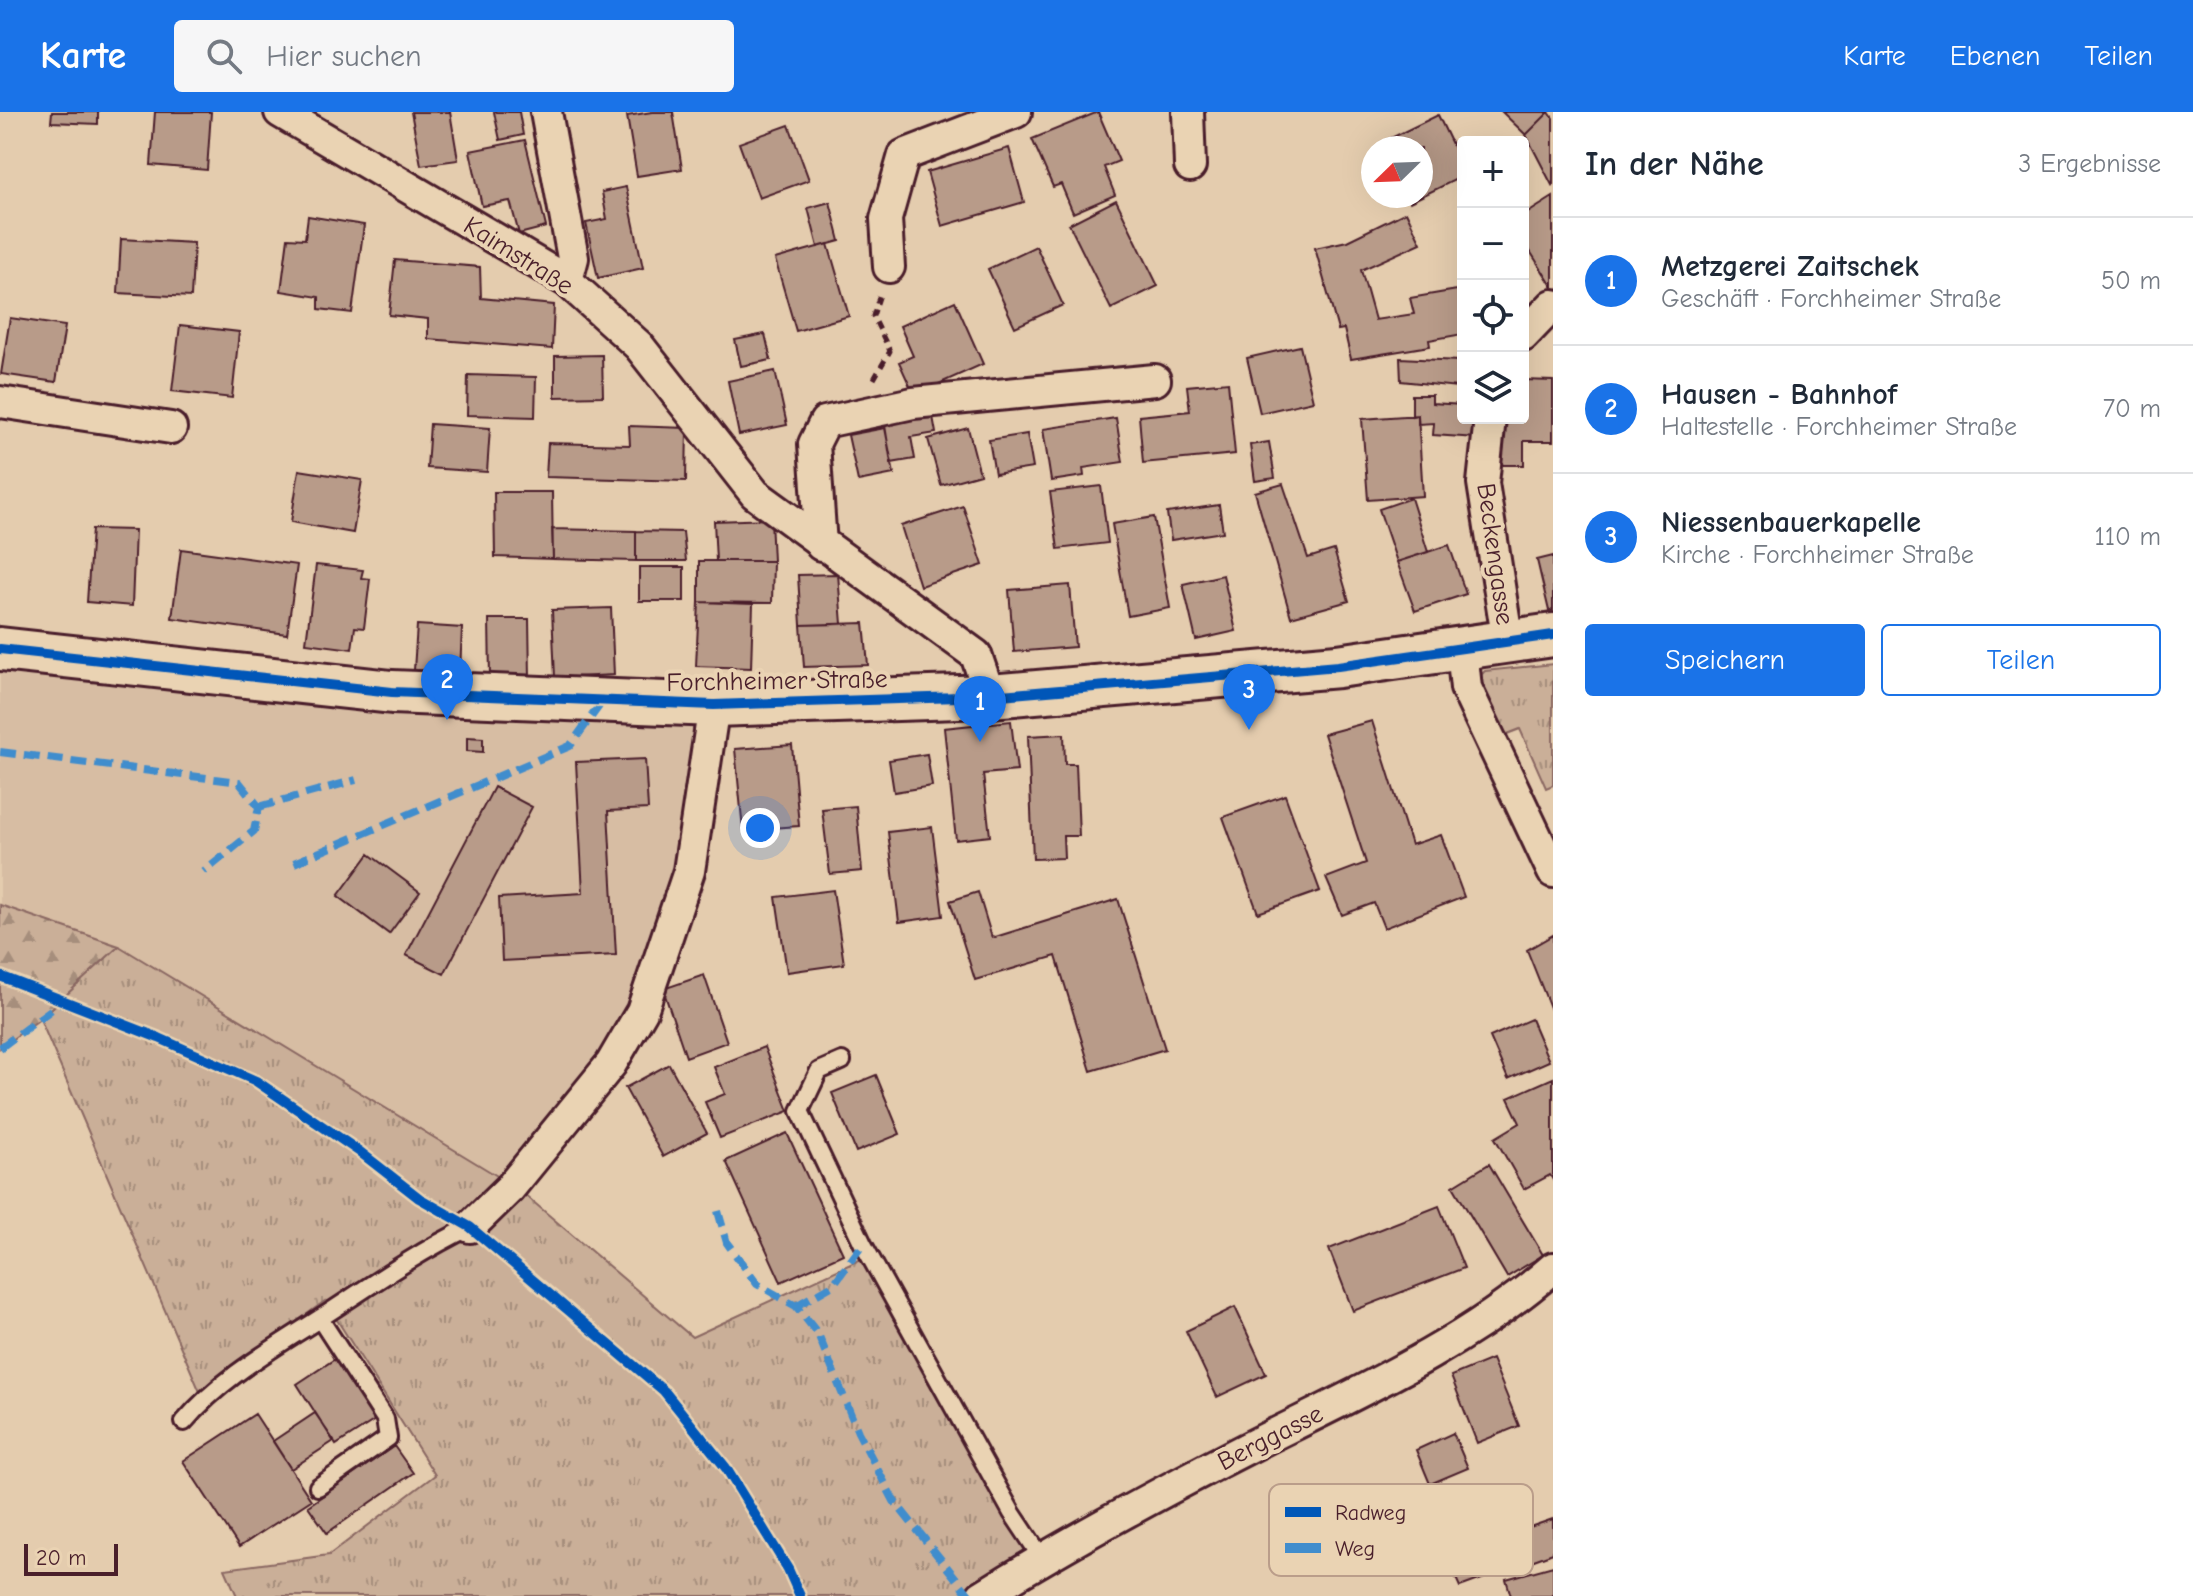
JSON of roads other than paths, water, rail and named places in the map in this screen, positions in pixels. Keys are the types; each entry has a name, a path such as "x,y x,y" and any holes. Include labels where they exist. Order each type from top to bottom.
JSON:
{"street":[{"name":"Kaimstraße","path":"280,112 567,281 639,346 755,494 976,655 990,696"},
{"path":"546,112 573,258 567,281"},
{"path":"889,267 886,219 904,155 1016,112"},
{"path":"1188,112 1190,166"},
{"path":"1529,330 1553,305"},
{"path":"821,545 814,444 825,422 913,403 1155,380"},
{"path":"0,402 171,428"},
{"name":"Beckengasse","path":"1489,424 1483,483 1508,643"},
{"name":"Forchheimer Straße","path":"0,649 392,692 714,705 990,696 1338,666 1553,635"},
{"path":"1462,650 1466,688 1553,872"},
{"name":"Forchheimer Straße","path":"470,1227 510,1188 611,1064 642,1011 689,871 714,705"},
{"name":"Berggasse","path":"982,1596 1042,1558 1173,1486 1410,1367 1553,1268"}],"lane":[{"path":"842,1061 819,1071 800,1111 863,1244 1012,1513 1042,1558"},
{"path":"184,1422 206,1396 432,1245 470,1227"},
{"path":"318,1487 388,1438 385,1419 320,1319"}],"place":[{"name":"Hausen - Bahnhof","path":"447,720"},
{"name":"Niessenbauerkapelle","path":"1249,730"},
{"name":"Metzgerei Zaitschek","path":"980,742"}]}
